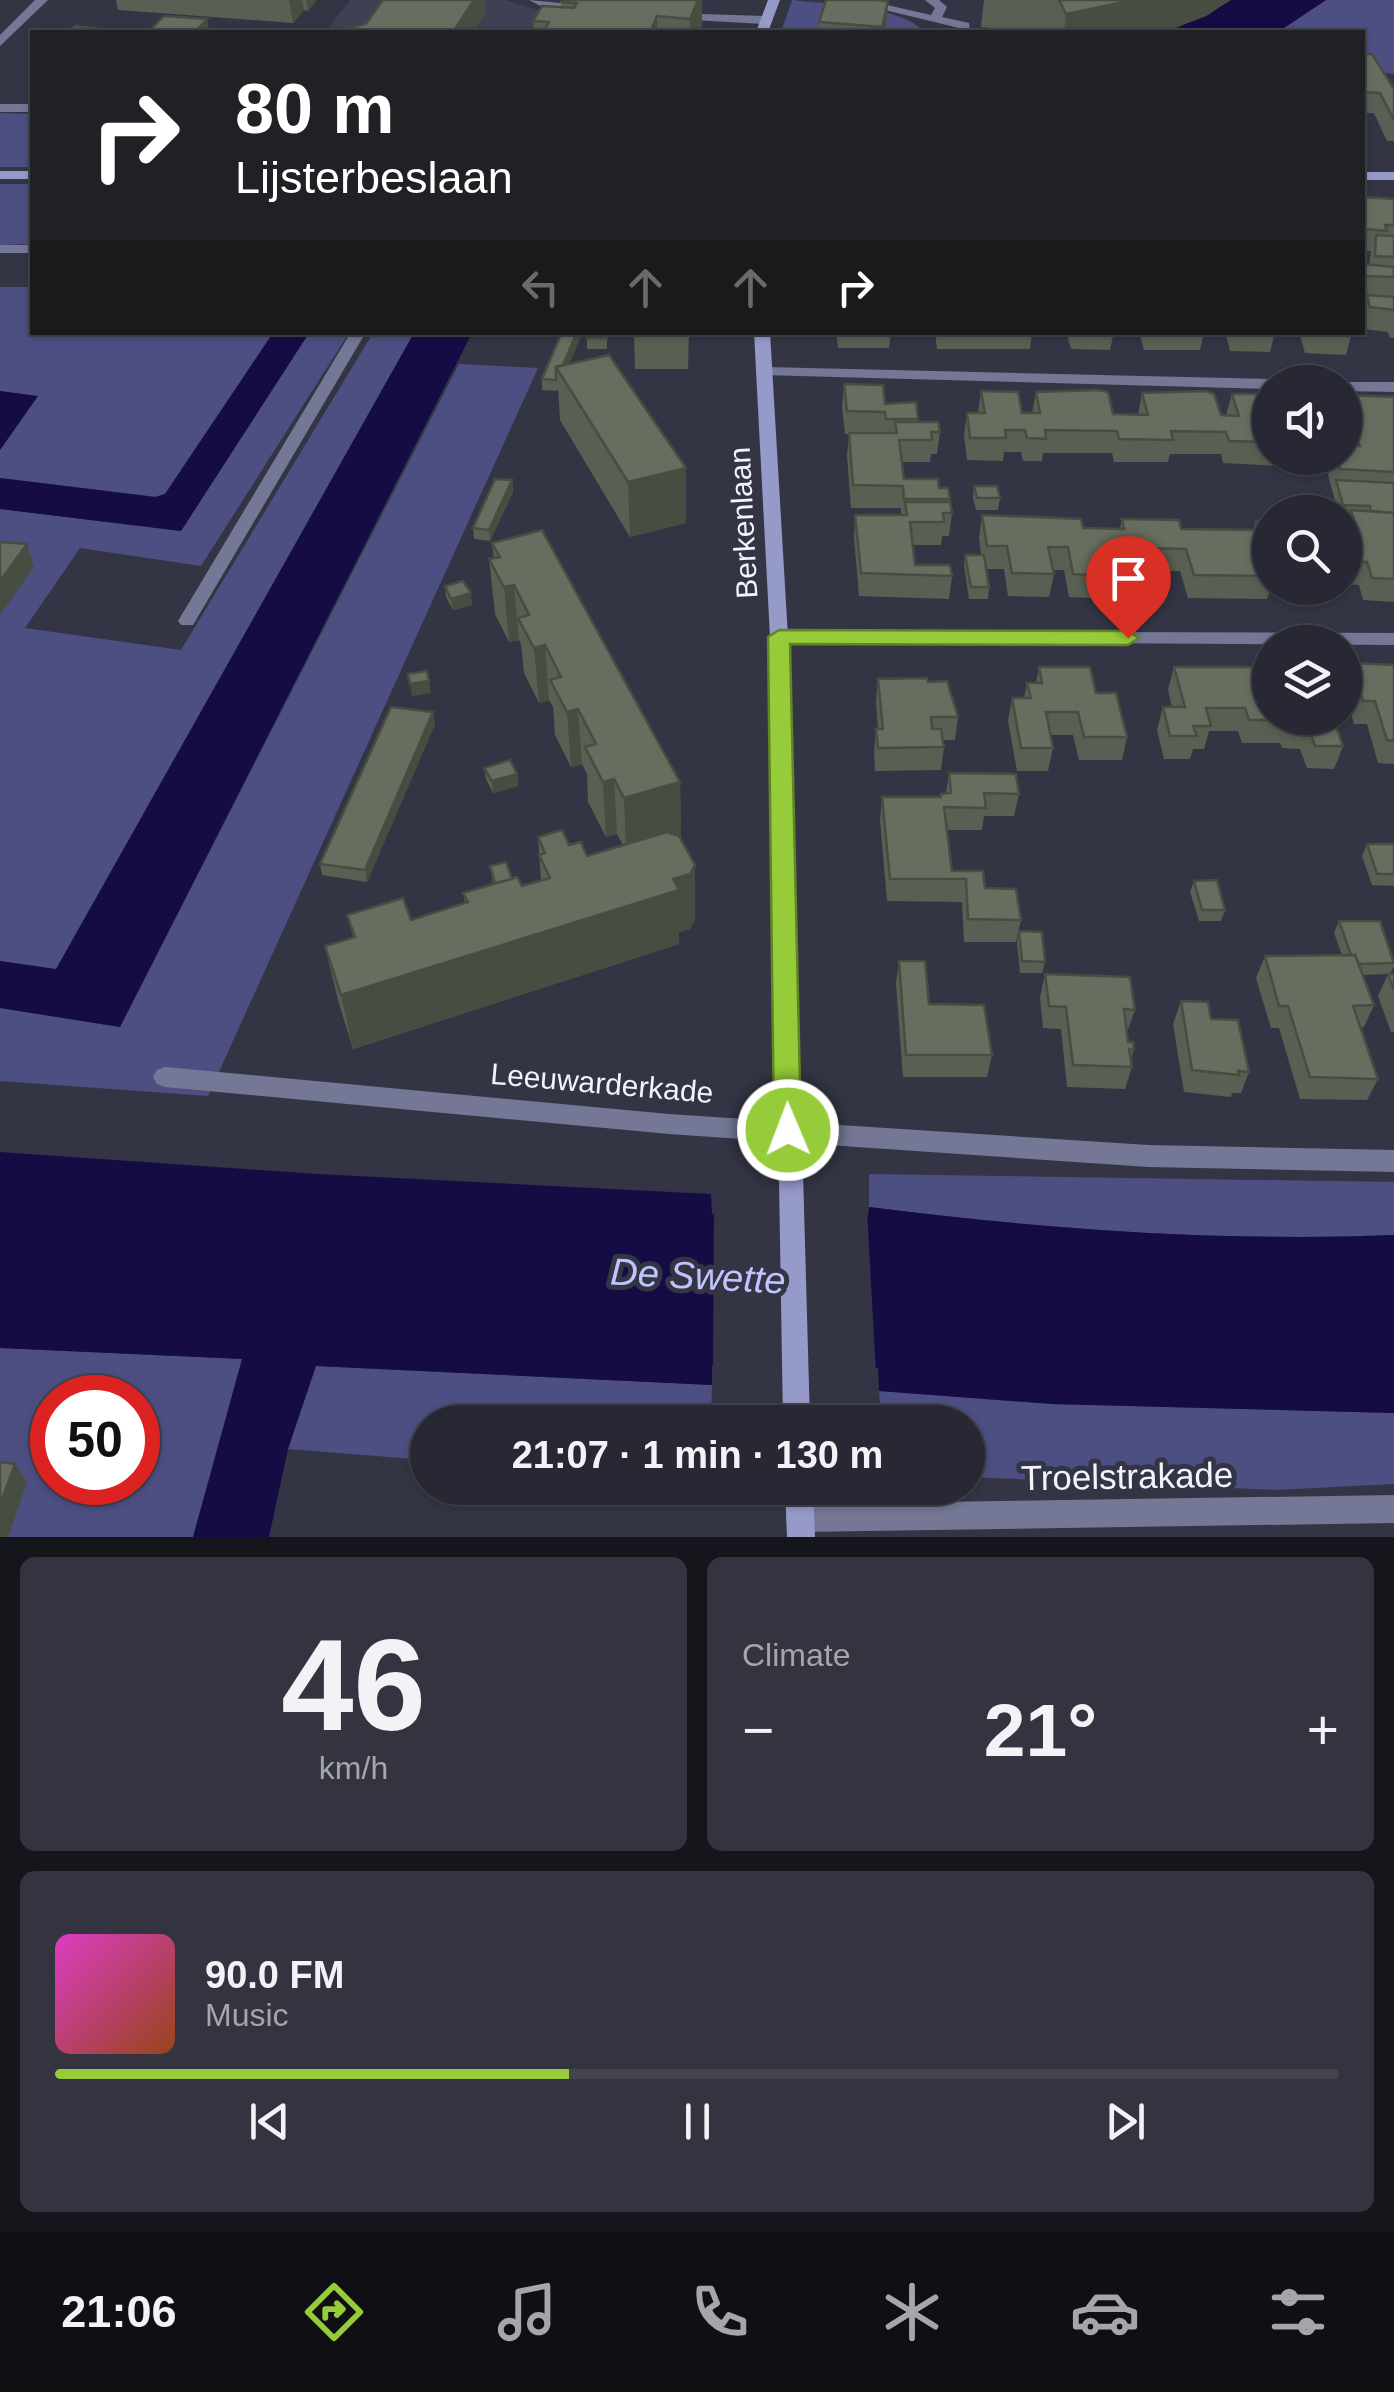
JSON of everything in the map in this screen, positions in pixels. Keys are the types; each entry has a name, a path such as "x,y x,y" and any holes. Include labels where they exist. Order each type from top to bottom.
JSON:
{"main road":[{"path":"764,26 774,0"},
{"path":"0,175 30,175"},
{"path":"1365,176 1394,176"},
{"name":"Berkenlaan","path":"762,335 779,637 796,1405"}],"street":[{"path":"0,42 42,0"},
{"path":"535,0 558,8 596,10"},
{"path":"850,0 885,3 965,26 964,30"},
{"path":"930,0 940,7 935,19"},
{"path":"652,13 764,26"},
{"path":"0,108 30,108"},
{"path":"0,249 30,249"},
{"path":"187,621 358,335"},
{"path":"766,372 1252,384"},
{"path":"1362,387 1394,388"},
{"path":"779,637 1394,639"},
{"name":"Leeuwarderkade","path":"165,1077 669,1124 1148,1156 1394,1160"},
{"name":"Troelstrakade","path":"801,1527 1394,1508"}],"shaded area":[{"path":"350,0 505,0 545,12 537,30 327,30"},
{"path":"792,0 881,12 914,23 922,30 782,30"},
{"path":"1326,0 1394,0 1394,74 1365,69 1365,30 1281,30"},
{"path":"0,113 30,114 30,167 0,167"},
{"path":"0,184 30,184 30,244 0,245"},
{"path":"0,287 30,287 30,335 272,335 165,494 156,497 0,478 0,450 37,397 0,391"},
{"path":"308,335 348,335 201,566 80,548 25,628 181,650 372,335 413,335 56,970 0,961 0,509 181,531"},
{"path":"459,364 538,368 208,1096 0,1081 0,1008 120,1027"},
{"path":"869,1174 1394,1182 1394,1235 1197,1235 934,1215 869,1207"},
{"path":"0,1348 243,1359 193,1537 0,1537"},
{"path":"315,1366 712,1385 711,1405 410,1405 410,1459 288,1449"},
{"path":"879,1391 1052,1404 1394,1413 1394,1484 1275,1490 985,1478 985,1405 880,1405"}],"water":[{"path":"1232,0 1326,0 1281,30 1174,30"},
{"path":"272,335 308,335 181,531 0,509 0,478 155,497 165,494"},
{"path":"413,335 471,335 120,1027 0,1008 0,961 56,969"},
{"path":"0,391 38,396 0,450"},
{"name":"De Swette","path":"0,1152 318,1174 711,1194 712,1214 868,1216 869,1207 1131,1232 1263,1237 1394,1235 1394,1413 1052,1404 879,1391 878,1368 712,1365 712,1385 316,1366 288,1449 269,1537 193,1537 242,1359 0,1348"}],"pier":[{"path":"714,1207 867,1210 876,1374 713,1372"}],"building":[{"path":"383,0 474,0 454,30 340,30 366,24"},
{"path":"698,0 690,19 657,16 651,30 553,30 545,29 549,22 533,21 542,6 574,8 577,3 561,2"},
{"path":"826,0 888,1 882,27 819,22"},
{"path":"1059,0 1133,0 1066,14"},
{"path":"164,16 207,19 197,30 150,30"},
{"path":"75,26 110,30 70,30"},
{"path":"1365,54 1372,54 1394,89 1394,120 1380,93 1365,92"},
{"path":"1365,197 1394,199 1394,225 1385,225 1387,231 1366,229"},
{"path":"1376,235 1394,236 1394,257 1375,256"},
{"path":"1365,264 1394,267 1394,277 1365,276"},
{"path":"1367,295 1394,297 1394,310 1370,307"},
{"path":"561,335 576,335 563,365 556,367 556,380 542,379"},
{"path":"609,355 686,468 628,482 556,367"},
{"path":"844,384 883,385 885,404 916,402 918,419 886,419 885,412 847,411"},
{"path":"1099,390 1108,392 1113,414 1148,415 1142,393 1206,391 1214,394 1221,415 1239,416 1232,394 1252,394 1252,442 1229,441 1226,432 1171,431 1173,440 1119,439 1117,431 1045,430 1046,439 1027,438 1025,430 1005,430 1006,438 970,438 967,413 985,413 981,391 1018,392 1022,413 1040,413 1036,392"},
{"path":"1362,396 1394,397 1394,472 1362,470"},
{"path":"895,422 938,422 940,432 931,432 932,440 899,440 904,479 938,479 939,488 948,488 950,499 904,499 903,486 853,485 849,433 897,433"},
{"path":"495,479 512,480 489,530 473,528"},
{"path":"1336,480 1394,483 1394,513 1371,511 1370,506 1362,506 1362,495 1340,495"},
{"path":"974,486 997,486 1000,498 977,498"},
{"path":"905,502 950,502 952,513 943,513 944,522 910,522 915,565 950,565 952,576 861,573 855,515 907,515"},
{"path":"1362,511 1394,513 1394,579 1372,578 1367,562 1362,562"},
{"path":"982,515 1081,519 1083,528 1124,529 1122,519 1179,520 1181,529 1252,530 1252,576 1194,575 1186,549 1148,548 1154,575 1146,578 1073,574 1068,547 1048,547 1054,574 1012,573 1007,546 987,546"},
{"path":"542,530 680,782 624,798 614,779 603,782 585,747 596,744 578,709 567,712 550,680 561,677 545,645 534,648 518,618 529,615 514,585 504,587 489,559 500,557 492,543"},
{"path":"0,542 27,544 0,581"},
{"path":"965,555 984,555 989,587 971,587"},
{"path":"463,581 471,593 451,599 445,586"},
{"path":"1362,663 1394,665 1394,741 1387,740 1375,701 1363,701"},
{"path":"1039,667 1090,667 1096,693 1116,693 1127,737 1084,737 1078,712 1046,712 1053,748 1021,748 1012,698 1031,698 1027,683 1042,683"},
{"path":"1174,667 1252,667 1252,720 1245,708 1206,708 1211,726 1193,726 1197,736 1170,736 1163,707 1185,707"},
{"path":"427,671 429,681 410,684 408,674"},
{"path":"927,678 928,682 947,681 958,717 931,717 932,729 941,729 944,747 878,748 876,729 883,729 878,679"},
{"path":"391,707 433,712 365,870 320,864"},
{"path":"1311,735 1339,735 1343,746 1315,746"},
{"path":"510,760 517,774 492,781 484,768"},
{"path":"949,773 1016,774 1019,794 984,793 986,808 944,807 952,871 983,871 985,888 1016,889 1021,920 968,919 966,879 890,879 882,797 941,797 951,793"},
{"path":"562,830 569,845 581,842 587,856 667,832 679,836 695,865 690,874 673,879 679,890 341,995 325,946 355,937 347,915 403,898 411,920 468,902 463,893 517,877 522,886 550,878 539,855 545,853 538,837"},
{"path":"1367,844 1394,844 1394,874 1377,874"},
{"path":"506,862 512,879 495,883 490,866"},
{"path":"1217,880 1225,910 1202,910 1194,881"},
{"path":"1339,921 1380,921 1394,963 1359,964 1351,955"},
{"path":"1019,931 1042,932 1045,962 1022,961"},
{"path":"1355,955 1374,1005 1353,1006 1378,1079 1310,1077 1288,1006 1279,1006 1265,956"},
{"path":"899,961 925,961 929,1004 984,1005 992,1055 906,1055"},
{"path":"1045,974 1130,977 1135,1010 1124,1009 1128,1042 1133,1042 1134,1049 1129,1049 1132,1067 1073,1065 1066,1007 1049,1006"},
{"path":"1181,1001 1208,1002 1211,1019 1238,1020 1249,1072 1238,1071 1239,1075 1192,1070"},
{"path":"0,1462 15,1464 0,1505"}],"route":[{"path":"788,1130 779,637 1128,638"}]}
